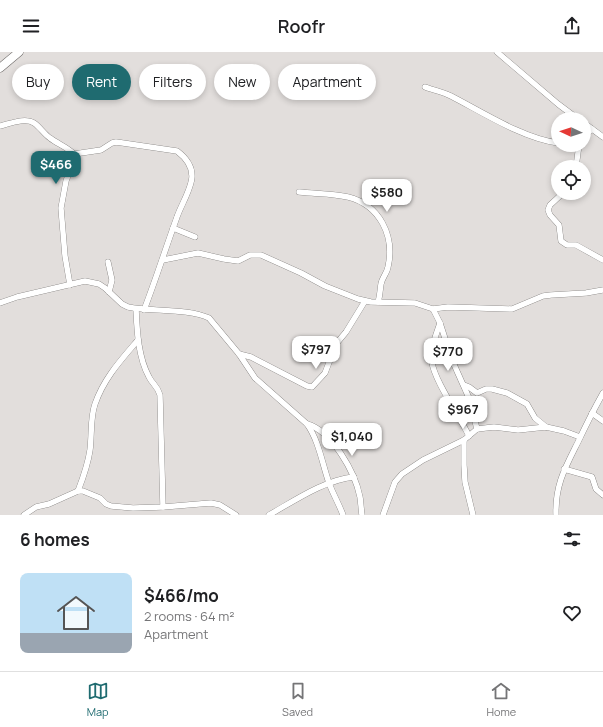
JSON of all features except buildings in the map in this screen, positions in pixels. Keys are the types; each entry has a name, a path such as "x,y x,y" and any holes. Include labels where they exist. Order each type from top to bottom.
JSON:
{"street":[{"path":"0,68 19,52"},
{"path":"496,52 569,112"},
{"path":"425,87 450,96 527,134 551,142"},
{"path":"0,126 30,121 49,138 67,148 74,154 101,150 116,142 177,151 188,161 192,179 144,310"},
{"path":"592,129 603,137"},
{"path":"70,285 65,256 62,208 66,181 74,160 74,154"},
{"path":"299,192 328,194 353,199 376,212 382,220 386,228 388,239 389,262 386,274 381,283 378,302"},
{"path":"555,200 550,205 548,210 550,215 559,225 561,241 567,245 576,245 603,260"},
{"path":"173,228 195,237"},
{"path":"163,260 198,253 224,260 238,261 250,255 261,255 301,273 324,286 365,301 415,303 433,308 512,309 547,296 603,290"},
{"path":"108,262 112,280 109,292"},
{"path":"0,303 17,297 85,281 99,284 122,304 136,309 184,313 209,318 239,354 259,382 307,424 313,433 329,483 343,515"},
{"path":"239,354 251,357 307,386 312,386 325,373 336,344 346,332 365,301"},
{"path":"433,308 440,323 452,360 464,385 473,411 477,430"},
{"path":"136,309 138,340 148,376 158,389 160,395 163,507"},
{"path":"440,323 431,356 433,367 469,436"},
{"path":"78,491 84,475 90,450 92,419 95,403 114,369 138,340"},
{"path":"464,385 475,392 492,389 507,393 527,404 535,418 546,427"},
{"path":"556,515 558,489 564,469 603,393"},
{"path":"592,413 603,421"},
{"path":"307,424 317,428 328,438 354,477 360,495 362,515"},
{"path":"383,515 395,482 402,474 418,463 464,440 477,430 494,426 518,430 546,427 564,431 580,437"},
{"path":"464,440 465,482 473,515"},
{"path":"564,469 592,477 596,489 603,495"},
{"path":"269,515 329,483 354,477"},
{"path":"24,515 36,507 48,504 78,491 93,494 110,506 133,508 211,503 220,505 236,515"}]}
